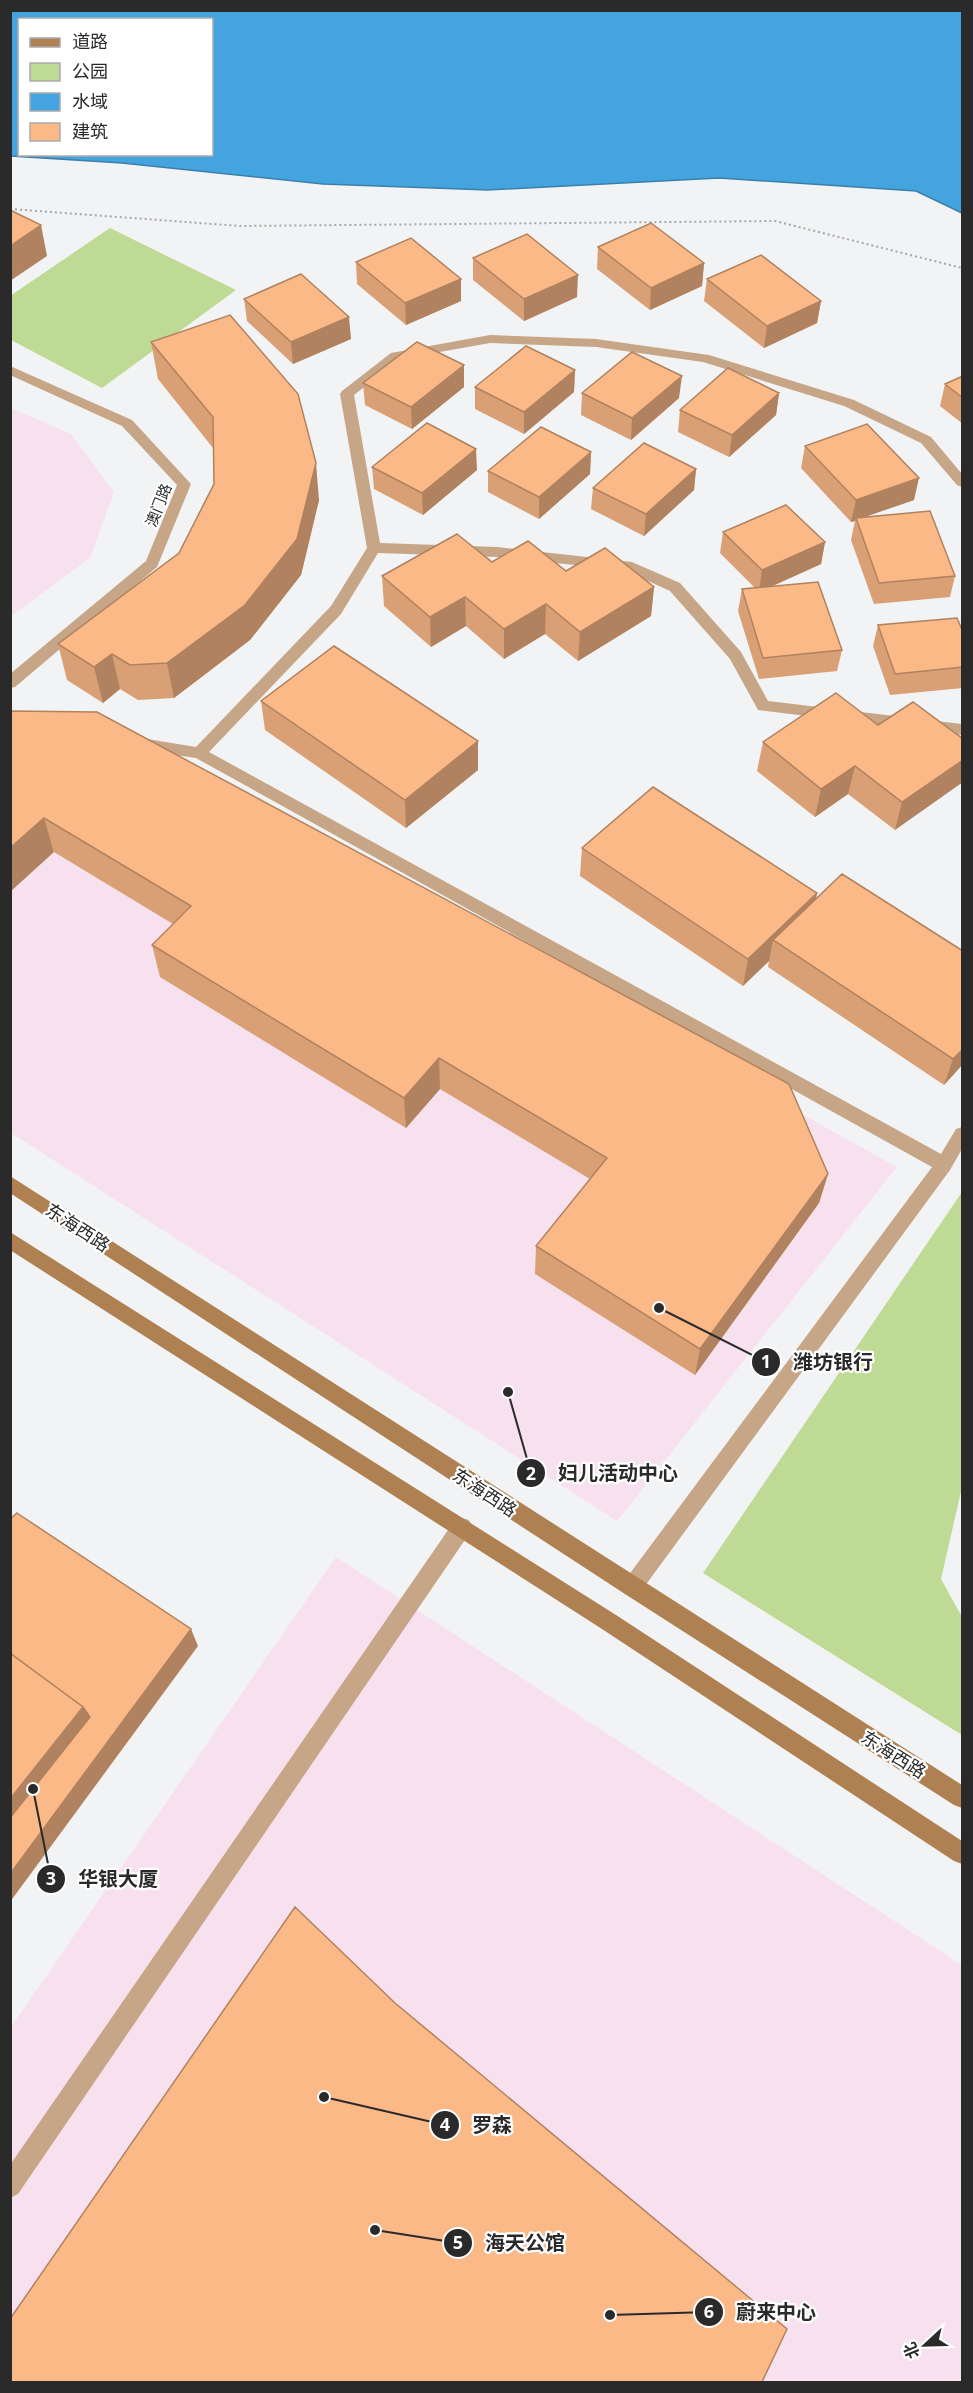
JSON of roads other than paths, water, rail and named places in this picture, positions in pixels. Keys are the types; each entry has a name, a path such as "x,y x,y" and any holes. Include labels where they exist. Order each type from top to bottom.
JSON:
{"main road":[{"name":"东海西路","path":"10,1183 632,1587 963,1797"},
{"path":"10,1240 462,1527 963,1853"}],"street":[{"path":"199,753 336,610 374,548 347,394 396,356 490,339 596,343 715,362 849,403 926,440 963,482"},
{"name":"澳门路","path":"10,370 127,423 184,484 152,564 10,682"},
{"path":"374,548 497,552 627,565 675,587 736,656 763,706 963,730"},
{"path":"121,741 199,753 944,1165"},
{"path":"632,1587 944,1165 963,1134"},
{"path":"10,2186 462,1527"}],"water":[{"path":"10,11 962,11 962,213 916,191 719,178 488,190 323,184 122,163 11,156"}],"place":[{"name":"潍坊银行","path":"659,1308"},
{"name":"妇儿活动中心","path":"508,1392"},
{"name":"华银大厦","path":"33,1789"},
{"name":"罗森","path":"324,2097"},
{"name":"海天公馆","path":"375,2230"},
{"name":"蔚来中心","path":"610,2315"}]}
